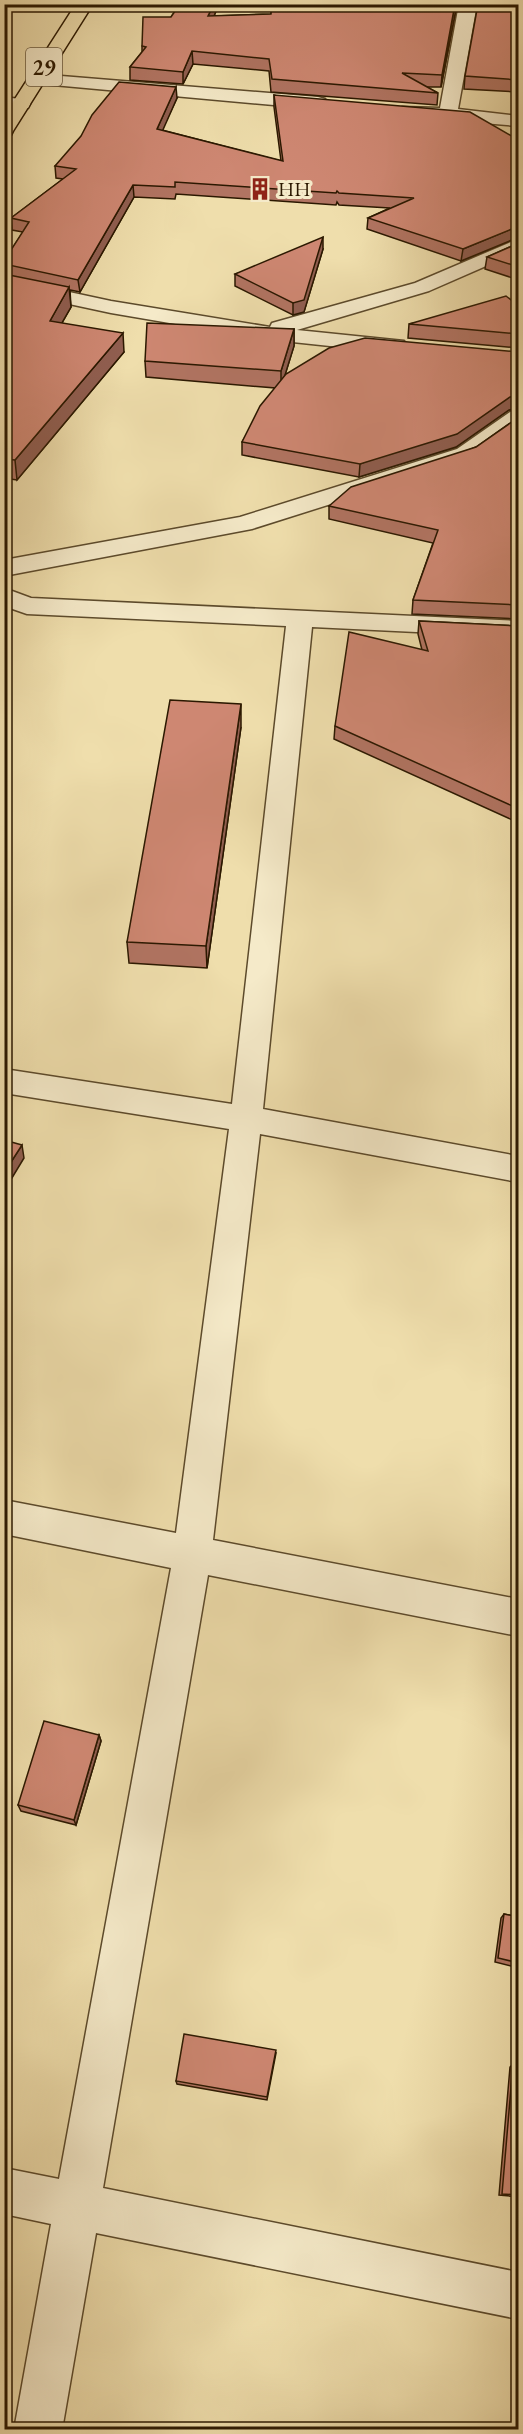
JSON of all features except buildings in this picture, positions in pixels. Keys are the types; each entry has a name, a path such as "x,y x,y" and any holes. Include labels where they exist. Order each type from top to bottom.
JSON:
{"main road":[{"name":"29","path":"4,131 13,103 37,79 86,4"}],"street":[{"path":"448,114 468,4"},
{"path":"37,79 331,104"},
{"path":"389,109 519,121"},
{"path":"264,333 422,287 519,245"},
{"path":"4,284 111,307 264,333 414,347"},
{"path":"4,568 244,524 465,454 519,417"},
{"path":"4,596 27,606 519,629"},
{"path":"38,2430 192,1556 246,1119 300,618"},
{"path":"4,1081 246,1119 519,1169"},
{"path":"4,1517 192,1556 519,1618"},
{"path":"4,2191 519,2296"}],"place":[{"name":"HH","path":"260,189"}]}
